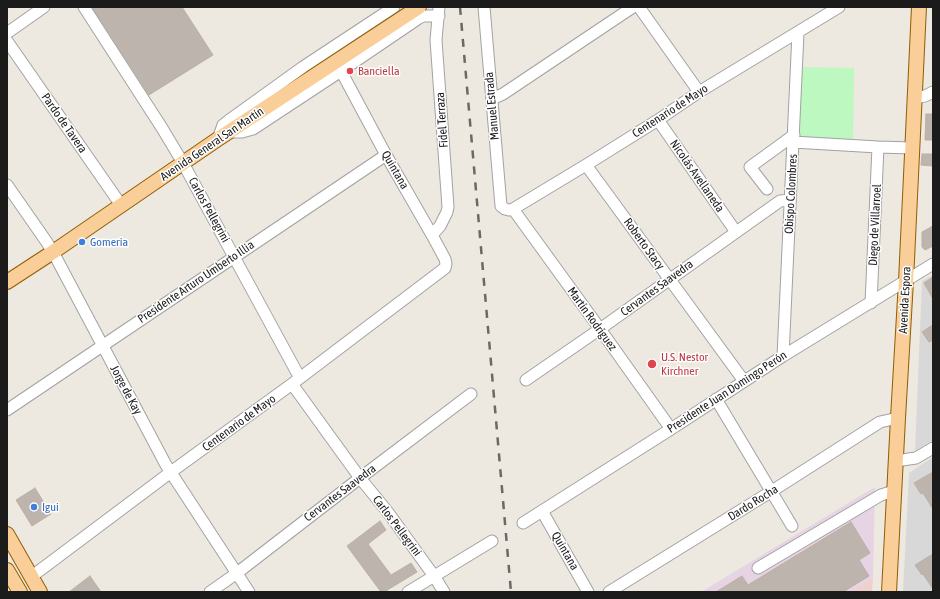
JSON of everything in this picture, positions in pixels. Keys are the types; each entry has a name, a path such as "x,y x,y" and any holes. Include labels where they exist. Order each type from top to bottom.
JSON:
{"main road":[{"name":"Avenida General San Martín","path":"7,282 223,136 419,7"},
{"name":"Avenida Espora","path":"889,592 919,7"},
{"path":"7,534 40,592"},
{"path":"7,570 20,592"}],"street":[{"path":"7,33 44,7"},
{"name":"Carlos Pellegrini","path":"84,7 183,163 235,257 296,381 360,478 387,511 444,592"},
{"path":"394,7 303,67 228,121 223,125 223,136 253,129 341,72 419,18 439,12"},
{"name":"Manuel Estrada","path":"484,7 501,206 505,210 513,209"},
{"path":"492,99 503,94 632,7"},
{"path":"639,7 699,92"},
{"name":"Centenario de Mayo","path":"513,209 658,120 699,92 839,7"},
{"name":"Fidel Terraza","path":"435,232 443,220 448,207 436,40 439,12"},
{"name":"Obispo Colombres","path":"783,356 798,33"},
{"name":"Pardo de Tavera","path":"7,41 121,205"},
{"name":"Quintana","path":"341,72 386,155 435,232 445,259 445,268"},
{"path":"915,98 925,96 933,92"},
{"name":"Nicolás Avellaneda","path":"658,120 736,232"},
{"path":"768,189 750,167 793,138 878,147 912,148"},
{"name":"Diego de Villarroel","path":"871,303 878,147"},
{"name":"Presidente Arturo Umberto Illia","path":"7,410 386,155"},
{"name":"Roberto Stacy","path":"586,165 744,381"},
{"name":"Jorge de Kay","path":"7,185 53,252 171,472 249,592"},
{"name":"Cervantes Saavedra","path":"526,380 780,201 790,200"},
{"name":"Martín Rodríguez","path":"513,209 670,429"},
{"name":"Presidente Juan Domingo Perón","path":"522,523 783,356 933,264"},
{"name":"Centenario de Mayo","path":"31,577 296,381 445,268"},
{"name":"Cervantes Saavedra","path":"210,592 471,394"},
{"path":"716,399 792,526"},
{"name":"Dardo Rocha","path":"609,592 880,422 898,418"},
{"path":"895,461 916,458 933,448"},
{"path":"758,568 881,495 894,492"},
{"name":"Quintana","path":"542,511 588,592"},
{"path":"408,592 492,541"}],"shaded area":[{"path":"933,275 933,440 915,451 922,281"},
{"path":"933,457 933,592 903,592 909,473"},
{"path":"875,487 873,577 849,592 701,592"},
{"path":"873,577 872,592 849,592"}],"green space":[{"path":"800,67 854,68 853,144 797,138"}],"building":[{"path":"92,7 182,7 213,55 149,95"},
{"path":"926,114 933,114 933,140 925,140"},
{"path":"922,154 933,154 933,166 921,165"},
{"path":"933,226 933,246 925,250 922,247 922,232"},
{"path":"933,277 933,299 924,283"},
{"path":"931,326 933,330 933,340 929,342 922,332"},
{"path":"933,472 933,509 923,493 921,494 914,483"},
{"name":"Igui","path":"35,488 51,514 32,526 16,500"},
{"path":"380,521 386,530 368,544 391,575 411,563 417,572 384,592 381,592 347,546"},
{"path":"851,522 870,553 859,560 869,576 843,592 716,592 742,576 748,585"},
{"path":"933,554 933,589 915,565"},
{"path":"90,576 101,592 69,592"}],"railway":[{"path":"460,7 511,592"}],"place":[{"name":"Banciella","path":"350,71"},
{"name":"Gomeria","path":"82,242"},
{"name":"U.S. Nestor Kirchner","path":"652,364"},
{"name":"Igui","path":"34,507"}]}
